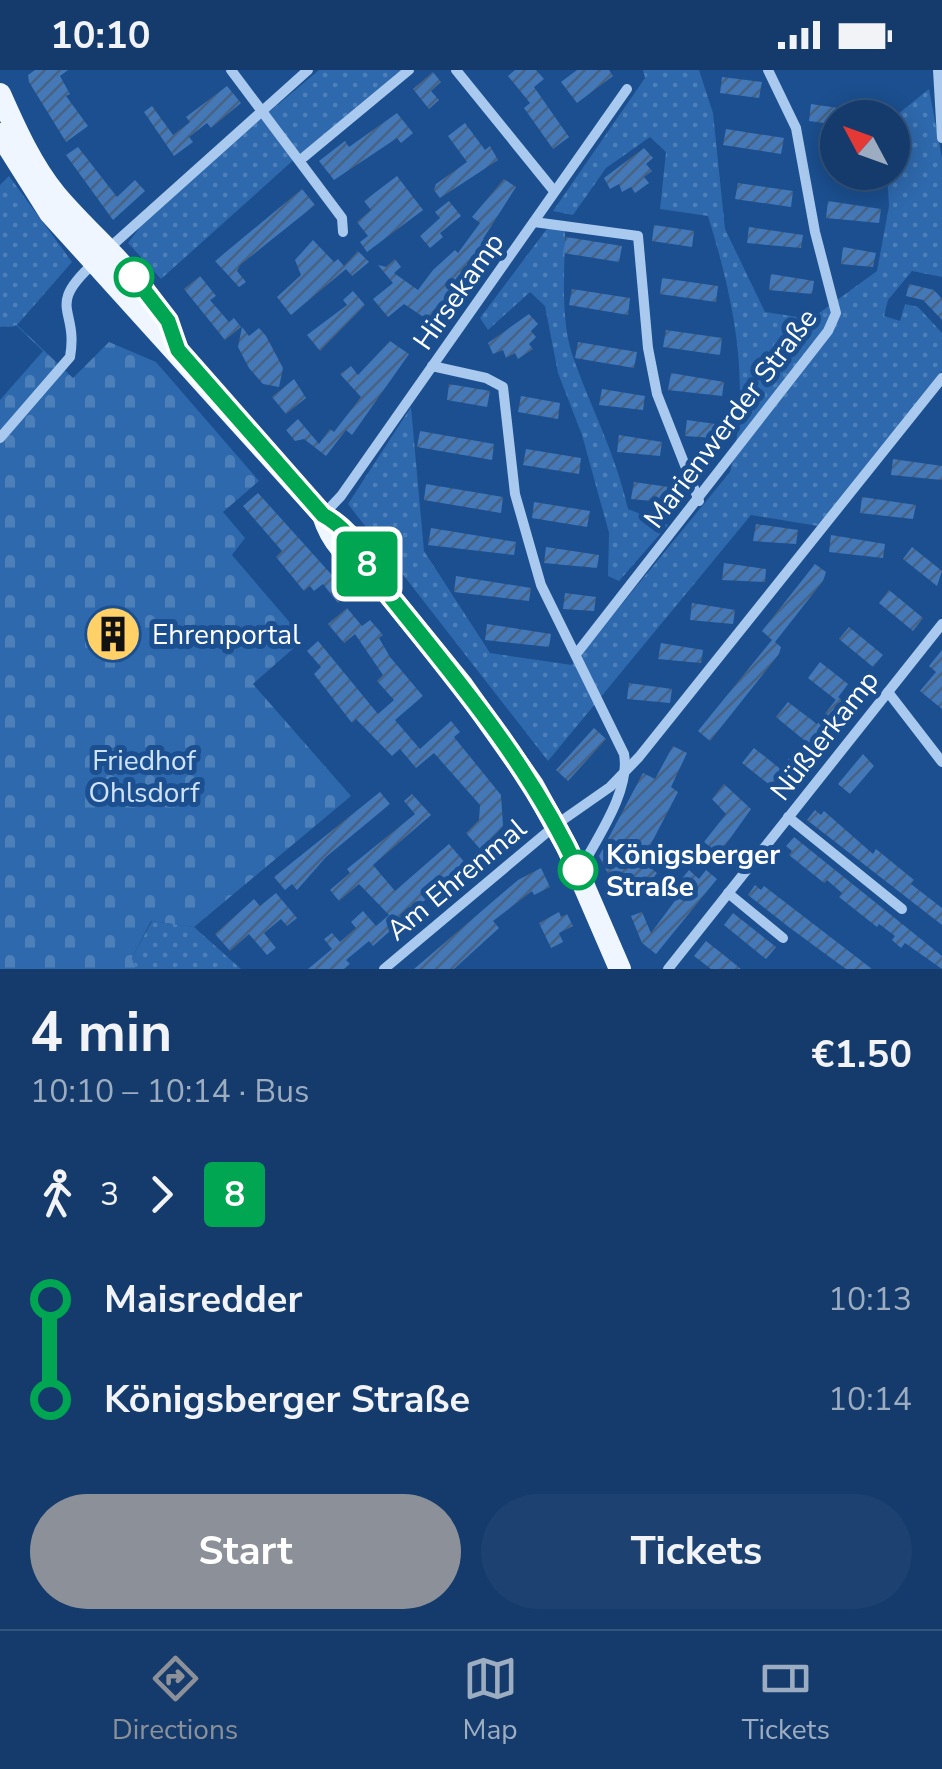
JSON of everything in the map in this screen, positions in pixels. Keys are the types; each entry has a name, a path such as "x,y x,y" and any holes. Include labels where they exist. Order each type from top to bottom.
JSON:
{"main road":[{"path":"0,94 48,184 101,256"},
{"path":"0,134 40,201 168,321 178,350 323,515 328,535 347,557 372,574 498,732 557,824 620,969"}],"street":[{"path":"231,70 342,218 343,232"},
{"path":"0,438 70,357 64,301 72,285 308,70"},
{"path":"304,157 408,70"},
{"path":"456,70 554,190"},
{"name":"Marienwerder Straße","path":"577,653 699,502 828,331 836,313 814,232 796,128 768,70"},
{"path":"938,70 942,138"},
{"name":"Hirsekamp","path":"323,515 627,90"},
{"path":"534,222 638,236 648,348 657,394 699,502"},
{"path":"432,366 486,378 503,387 515,494 541,585 624,754 626,772"},
{"path":"579,873 626,772 942,378"},
{"name":"Nüßlerkamp","path":"668,969 942,624"},
{"path":"888,692 942,762"},
{"path":"557,824 626,772"},
{"path":"788,818 902,909"},
{"name":"Am Ehrenmal","path":"384,969 557,824"},
{"path":"728,893 783,938"}],"green space":[{"path":"319,70 404,70 299,155 161,279 128,243 153,210"},
{"path":"643,70 699,70 713,113 725,229 765,312 811,319 877,271 889,206 888,190 910,190 910,104 929,89 942,158 942,277 912,271 888,300 884,316 900,321 905,304 918,307 942,333 942,371 818,526 751,515 548,761 348,504 411,407 424,551 490,653 572,665 730,472 740,408 740,375 726,279 708,216 660,209 666,152 650,137 606,168 573,215 553,211 645,78"},
{"path":"9,176 72,262 17,325 0,327 0,185"},
{"path":"549,226 565,229 568,339 628,509 668,525 619,581 608,576 609,533 582,435 558,373 545,306 530,292 488,330 480,318"},
{"name":"Friedhof Ohlsdorf","path":"17,325 73,378 109,342 156,362 259,481 223,512 245,538 232,555 304,639 253,684 351,796 194,927 151,921 132,958 136,969 0,969 0,400 43,351 17,326 0,327"},
{"path":"152,921 194,927 241,969 136,969 132,958"}],"building":[{"path":"35,70 68,70 60,76 70,94 66,96 88,126 66,142 29,82 28,75"},
{"path":"515,70 536,70 544,79 534,87 569,137 553,149 524,108 530,103 508,76"},
{"path":"577,70 609,70 613,76 577,103 561,82"},
{"path":"433,72 441,82 431,91 439,100 429,109 413,89"},
{"path":"722,77 762,82 759,98 720,93"},
{"path":"227,86 241,103 211,128 207,123 189,137 193,142 174,156 144,112 152,106 173,135 190,122 186,117"},
{"path":"811,104 820,105 820,123 809,121"},
{"path":"397,113 413,133 401,143 397,138 334,180 319,161 345,141 349,147"},
{"path":"465,123 485,150 490,146 498,160 440,198 434,190 436,184 467,162 448,136"},
{"path":"726,129 784,138 781,154 723,145"},
{"path":"78,147 117,197 135,180 145,191 113,220 66,155"},
{"path":"644,148 653,158 646,164 652,171 644,177 649,183 635,193 631,187 622,192 619,184 610,189 604,178"},
{"path":"397,176 423,210 367,252 360,242 368,236 357,222 371,210 364,201"},
{"path":"504,179 516,187 483,239 490,245 485,252 481,250 431,322 404,304 388,317 373,299 393,283 378,265 386,267 395,259 401,267 394,273 418,290 433,270 455,250 458,253 480,223 472,217"},
{"path":"738,183 793,191 791,207 735,199"},
{"path":"302,189 315,205 240,265 237,271 246,282 239,287 215,261"},
{"path":"449,201 461,216 440,233 443,237 430,248 420,236 440,218 435,212"},
{"path":"828,201 881,209 879,223 826,218"},
{"path":"654,225 694,231 692,247 652,241"},
{"path":"749,227 803,235 801,248 747,243"},
{"path":"566,237 622,246 619,262 563,253"},
{"path":"313,240 334,262 338,259 344,266 358,251 369,262 352,276 346,269 291,315 277,297 301,275 295,260"},
{"path":"843,247 876,253 873,267 841,264"},
{"path":"771,274 814,281 812,294 769,290"},
{"path":"200,276 216,296 210,300 229,322 234,318 241,327 225,340 184,289"},
{"path":"662,278 718,286 716,302 660,294"},
{"path":"909,284 934,290 942,299 942,320 923,300 906,296"},
{"path":"572,289 630,298 628,315 569,305"},
{"path":"353,291 365,305 320,351 307,335 347,305 343,300"},
{"path":"529,314 538,324 531,331 536,337 529,344 533,349 518,359 515,353 506,358 503,350 493,354 488,343"},
{"path":"242,327 249,336 259,328 266,336 283,368 279,387 263,384 249,368 238,347"},
{"path":"666,330 722,338 720,355 663,347"},
{"path":"390,341 409,354 352,435 346,430 326,456 304,439 295,441 286,430 298,419 319,444 330,429 334,432 361,397 340,374 351,366 358,375"},
{"path":"578,342 637,352 634,368 575,358"},
{"path":"671,373 724,382 722,396 668,390"},
{"path":"294,379 306,398 286,414 272,397"},
{"path":"449,384 490,391 487,407 447,400"},
{"path":"602,389 645,396 643,410 599,405"},
{"path":"521,396 560,403 558,419 518,412"},
{"path":"687,420 730,426 728,439 685,436"},
{"path":"420,431 494,444 492,460 417,447"},
{"path":"619,435 662,442 660,456 617,452"},
{"path":"526,449 581,458 579,474 523,465"},
{"path":"893,459 942,466 942,480 891,475"},
{"path":"634,482 676,488 674,503 631,499"},
{"path":"426,484 503,497 501,513 424,500"},
{"path":"258,493 349,594 338,603 323,584 314,591 310,586 304,591 276,557 282,551 243,506"},
{"path":"862,497 916,505 913,519 860,513"},
{"path":"534,502 590,511 587,527 532,518"},
{"path":"756,524 798,530 796,544 753,541"},
{"path":"431,528 516,542 514,555 428,545"},
{"path":"831,535 885,544 883,558 829,552"},
{"path":"546,547 599,555 597,568 544,563"},
{"path":"912,547 942,571 937,586 903,559"},
{"path":"724,563 766,569 765,582 722,580"},
{"path":"815,564 826,572 823,581 775,642 781,647 779,654 710,741 698,731 772,640 762,631"},
{"path":"456,576 531,588 529,601 454,592"},
{"path":"889,590 923,618 913,631 879,603"},
{"path":"565,593 596,597 594,611 563,609"},
{"path":"692,603 735,610 733,624 690,620"},
{"path":"347,608 362,626 370,620 383,635 379,638 390,657 423,696 395,720 420,749 451,721 460,732 454,737 501,795 503,826 481,850 466,833 479,820 480,805 434,753 416,768 400,749 392,756 356,719 352,723 314,674 321,667 307,651 318,641 378,714 394,700 377,681 383,675 355,634 344,643 328,624"},
{"path":"487,624 551,634 549,647 485,640"},
{"path":"849,627 883,655 873,667 839,639"},
{"path":"661,643 703,650 701,663 658,659"},
{"path":"942,650 942,709 920,691 936,672 929,666"},
{"path":"820,662 848,684 836,700 808,678"},
{"path":"629,683 672,689 670,703 627,699"},
{"path":"838,697 853,709 803,772 788,760 804,740 776,717 788,702 817,724"},
{"path":"594,728 606,739 568,781 556,770"},
{"path":"673,746 687,753 671,787 678,792 642,861 657,873 641,894 627,882 617,891 599,856 643,773 655,779"},
{"path":"754,748 783,771 771,786 742,763"},
{"path":"863,754 874,766 850,794 838,784"},
{"path":"724,784 751,809 719,854 704,842 726,814 712,799"},
{"path":"380,792 390,804 326,857 297,890 292,884 285,890 274,877"},
{"path":"412,794 431,815 373,865 395,891 449,844 466,864 373,946 369,941 346,960 350,964 344,969 308,969 332,949 324,939 332,933 340,942 356,928 351,922 363,911 376,926 389,915 359,884 339,901 330,890 350,873 347,869 415,814 404,801"},
{"path":"815,810 821,815 824,811 873,854 876,849 914,880 911,884 942,908 942,925 807,820"},
{"path":"794,837 942,956 942,969 905,943 901,948 892,940 895,936 879,924 877,927 839,897 842,893 827,880 824,883 789,855 792,851 786,846"},
{"path":"541,868 550,887 534,895 532,891 493,921 499,928 454,969 414,969 518,880"},
{"path":"689,870 699,879 706,870 717,879 656,954 642,943 631,916 642,912 651,933 686,886 680,881"},
{"path":"755,885 761,890 764,886 872,969 846,969 748,895"},
{"path":"276,893 297,918 287,926 281,919 264,933 276,948 267,955 249,934 230,951 215,934 254,899 260,906"},
{"path":"559,912 561,917 567,914 573,926 559,933 563,942 551,948 539,923"},
{"path":"733,913 776,947 766,959 724,925"},
{"path":"706,941 741,969 711,969 694,956"}],"bus line":[{"name":"8","path":"134,277 168,321 178,350 323,515 341,524 359,546 372,574 498,732 557,824 578,870"}],"place":[{"name":"Ehrenportal","path":"113,634"},
{"name":"Königsberger Straße","path":"578,870"}]}
